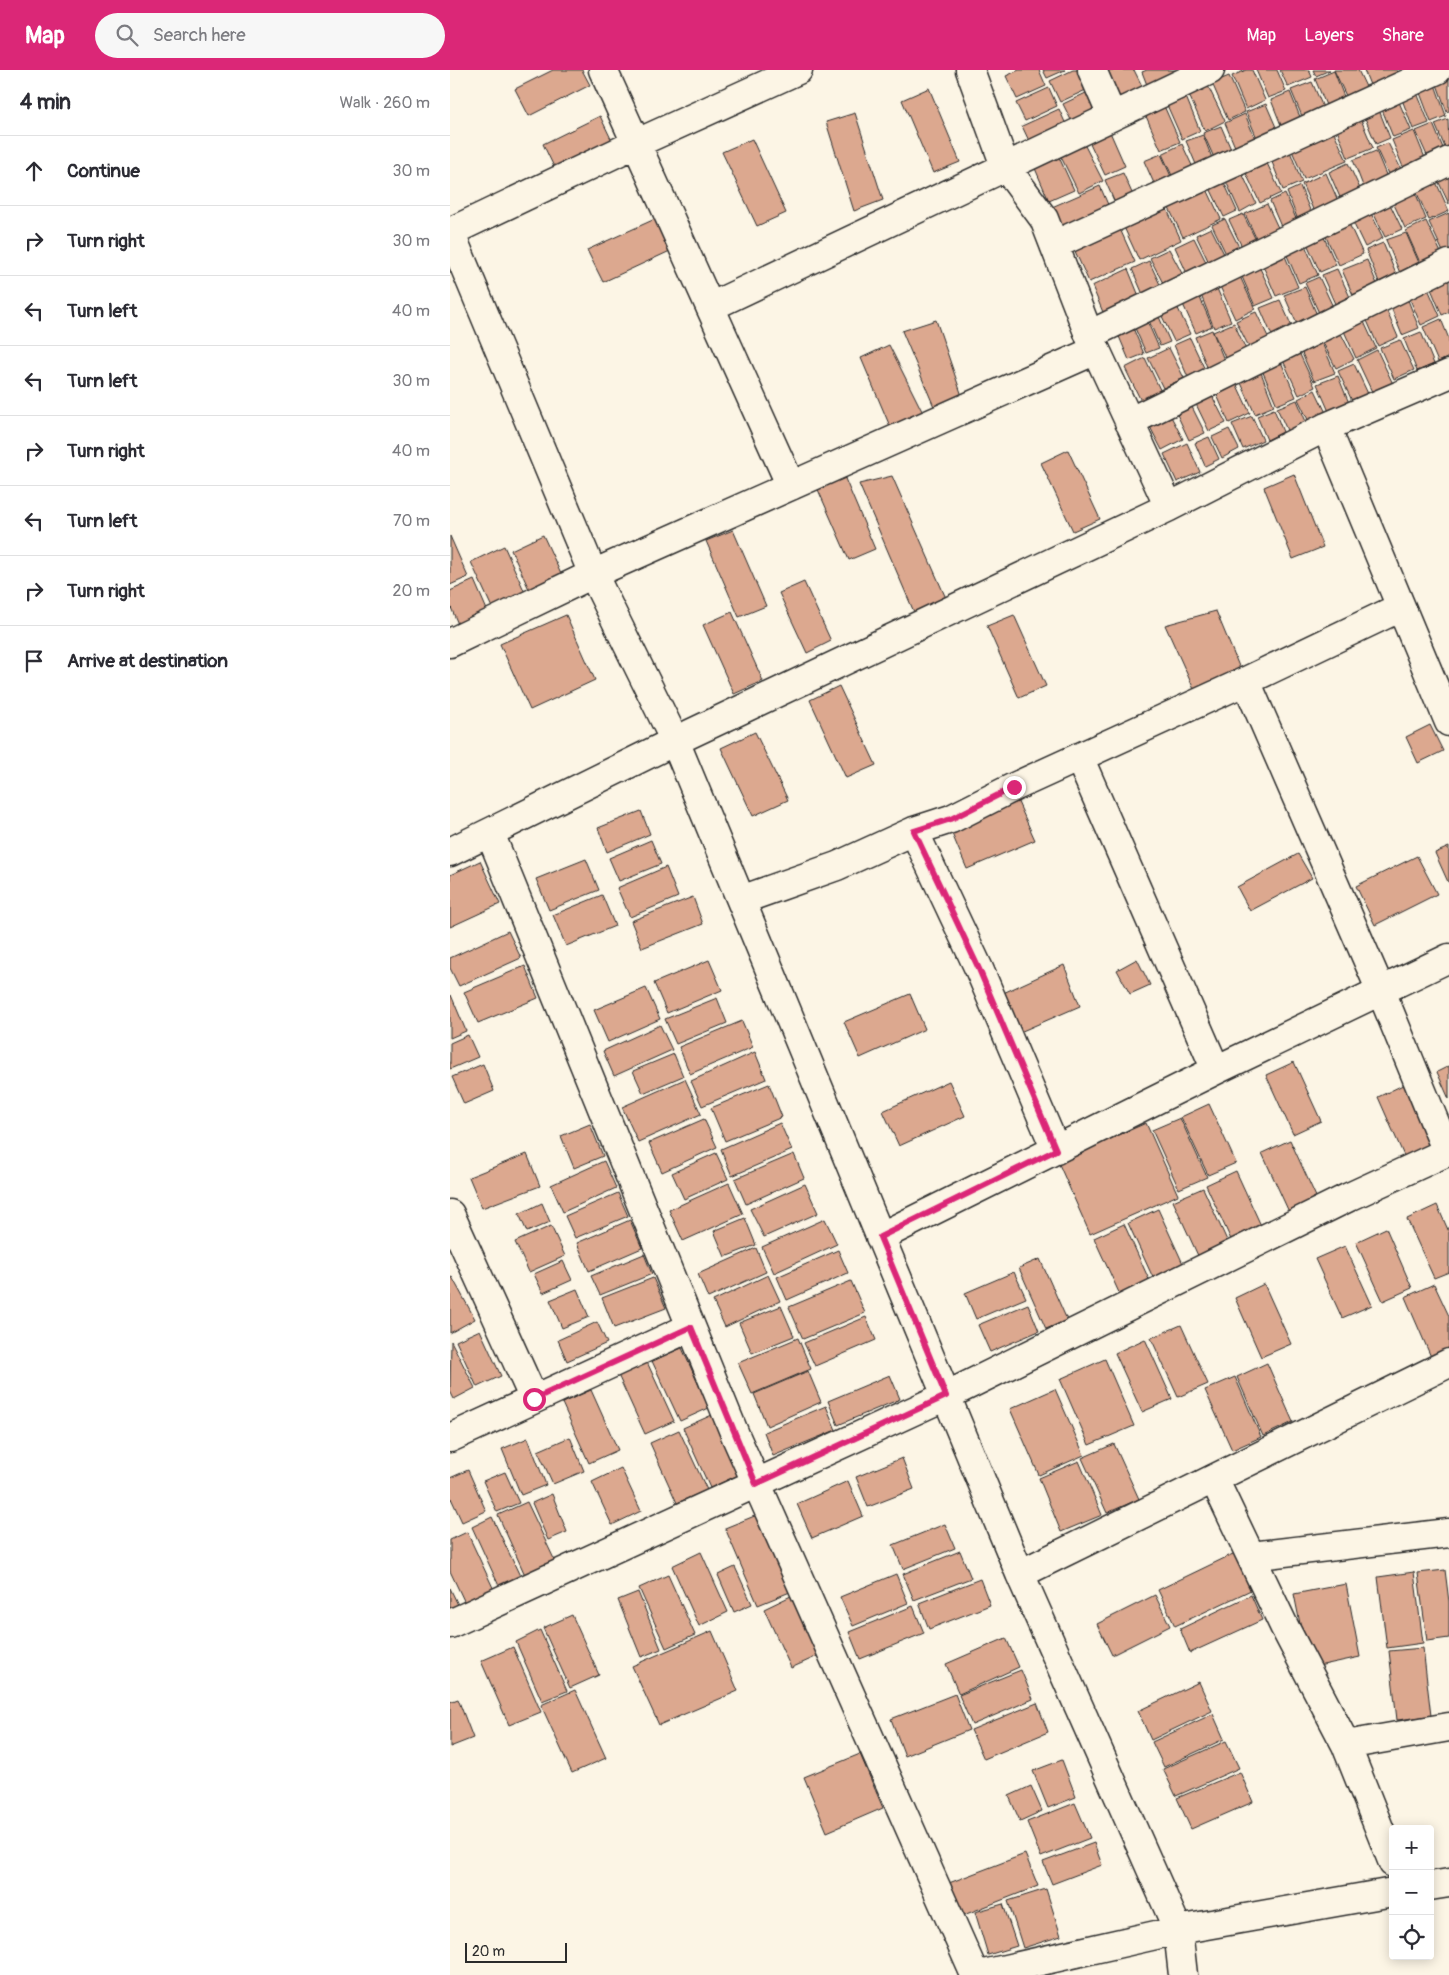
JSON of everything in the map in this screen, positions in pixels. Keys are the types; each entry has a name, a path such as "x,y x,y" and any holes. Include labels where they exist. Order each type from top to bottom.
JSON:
{"street":[{"path":"603,70 791,486"},
{"path":"798,70 635,144 450,232 593,574 675,742 1020,1574 1178,1930 1183,1975"},
{"path":"970,70 1005,166 1044,219 1093,343 1168,507"},
{"path":"1092,70 1112,116"},
{"path":"1054,245 1437,70"},
{"path":"710,307 1112,116 1199,72"},
{"path":"450,642 593,574 791,486 1093,343 1449,161"},
{"path":"1129,422 1449,264"},
{"path":"450,852 675,742 1168,507 1326,427 1449,374"},
{"path":"1326,427 1449,722"},
{"path":"741,900 837,866 914,831 951,819 1014,787 1246,681 1401,607"},
{"path":"450,1624 946,1396 1349,1197 1448,1152 1381,991 1246,681"},
{"path":"1079,757 1216,1070"},
{"path":"914,831 979,969 1056,1150"},
{"path":"490,832 756,1484 977,1975 1178,1930 1389,1893"},
{"path":"880,1237 1216,1070 1449,958"},
{"path":"450,1214 534,1399"},
{"path":"450,1438 691,1327"},
{"path":"1020,1574 1449,1363"},
{"path":"1214,1479 1284,1626 1346,1745 1389,1853"},
{"path":"1251,1556 1449,1533"},
{"path":"1346,1745 1449,1727"},
{"path":"1434,1885 1449,1882"}],"building":[{"path":"553,70 582,70 590,85 529,116 515,89"},
{"path":"1019,70 1039,70 1046,86 1017,99 1006,76"},
{"path":"1043,70 1065,70 1047,78"},
{"path":"1073,70 1079,70 1088,89 1060,102 1050,81"},
{"path":"1100,70 1134,70 1144,90 1115,103"},
{"path":"1147,70 1181,70 1149,90 1142,72"},
{"path":"1246,70 1252,70 1265,100 1246,109 1232,76"},
{"path":"1256,70 1277,70 1286,91 1268,98"},
{"path":"1280,70 1309,70 1312,77 1288,87"},
{"path":"1313,70 1330,70 1316,76"},
{"path":"1334,70 1358,70 1367,89 1347,98"},
{"path":"1364,70 1397,70 1398,74 1370,85"},
{"path":"1334,71 1346,102 1328,110 1315,79"},
{"path":"1449,74 1449,111 1447,112 1435,79"},
{"path":"1229,76 1245,112 1228,120 1212,83"},
{"path":"1433,79 1446,116 1431,122 1417,85"},
{"path":"1312,82 1325,112 1304,121 1291,90"},
{"path":"1208,86 1225,121 1205,131 1189,95"},
{"path":"929,88 960,162 933,173 902,100"},
{"path":"1049,88 1057,106 1025,121 1016,103"},
{"path":"1415,88 1429,123 1413,129 1400,94"},
{"path":"1090,91 1102,115 1075,128 1063,104"},
{"path":"1290,92 1302,122 1283,130 1271,100"},
{"path":"1396,95 1411,130 1393,137 1379,102"},
{"path":"1186,97 1200,131 1182,139 1167,105"},
{"path":"1266,104 1279,134 1259,143 1246,112"},
{"path":"1377,105 1390,138 1376,144 1362,111"},
{"path":"1164,106 1180,142 1161,150 1145,114"},
{"path":"1059,109 1068,129 1031,145 1022,126"},
{"path":"855,113 883,200 854,211 826,122"},
{"path":"1245,114 1258,146 1238,154 1225,123"},
{"path":"1359,115 1373,148 1348,158 1335,125"},
{"path":"600,116 613,143 556,171 543,144"},
{"path":"1448,119 1449,151 1447,152 1435,124"},
{"path":"1433,124 1445,153 1429,160 1416,131"},
{"path":"1221,126 1233,154 1216,162 1203,133"},
{"path":"1332,128 1347,161 1304,179 1290,146"},
{"path":"1414,131 1427,163 1405,172 1392,140"},
{"path":"1110,132 1125,166 1105,175 1089,141"},
{"path":"1203,135 1214,163 1198,169 1186,141"},
{"path":"752,139 786,213 757,226 722,152"},
{"path":"1083,142 1103,181 1079,193 1059,153"},
{"path":"1388,143 1403,173 1390,178 1376,148"},
{"path":"1182,144 1195,172 1175,182 1162,154"},
{"path":"1289,149 1302,182 1283,190 1270,157"},
{"path":"1376,151 1389,182 1365,191 1353,160"},
{"path":"1161,154 1174,183 1157,190 1144,161"},
{"path":"1058,155 1074,190 1049,201 1034,166"},
{"path":"1265,159 1281,193 1260,203 1244,169"},
{"path":"1348,163 1362,193 1342,202 1329,172"},
{"path":"1449,165 1449,204 1434,172"},
{"path":"1240,169 1256,203 1240,212 1224,177"},
{"path":"1123,173 1136,202 1118,210 1105,180"},
{"path":"1326,173 1339,203 1315,214 1302,184"},
{"path":"1432,173 1449,211 1429,220 1412,182"},
{"path":"1222,178 1237,211 1224,217 1208,184"},
{"path":"1412,184 1426,219 1405,228 1389,194"},
{"path":"1205,185 1221,219 1183,237 1166,202"},
{"path":"1100,186 1112,214 1064,235 1052,207"},
{"path":"1300,186 1312,215 1298,220 1287,192"},
{"path":"1285,194 1298,223 1282,229 1270,201"},
{"path":"1387,198 1402,229 1385,237 1370,206"},
{"path":"1267,204 1280,232 1258,242 1245,214"},
{"path":"1165,205 1181,240 1139,260 1123,225"},
{"path":"1367,205 1383,238 1365,247 1349,214"},
{"path":"1449,213 1449,254 1445,256 1429,222"},
{"path":"1243,214 1258,244 1244,251 1229,220"},
{"path":"1345,215 1363,254 1339,265 1321,226"},
{"path":"655,219 670,251 603,282 587,250"},
{"path":"1225,219 1242,253 1229,260 1212,225"},
{"path":"1426,221 1443,257 1422,267 1406,231"},
{"path":"1211,228 1228,262 1212,269 1196,235"},
{"path":"1320,228 1336,265 1320,272 1303,235"},
{"path":"1120,229 1135,262 1089,282 1074,249"},
{"path":"1406,233 1420,265 1400,273 1386,240"},
{"path":"1301,236 1318,275 1299,283 1282,244"},
{"path":"1194,238 1210,270 1190,280 1175,247"},
{"path":"1383,243 1396,274 1379,282 1366,250"},
{"path":"1169,249 1185,279 1166,289 1150,258"},
{"path":"1282,249 1298,287 1276,296 1260,259"},
{"path":"1367,260 1377,284 1353,295 1342,270"},
{"path":"1149,261 1163,291 1145,299 1132,269"},
{"path":"1257,262 1274,298 1255,306 1239,270"},
{"path":"1128,269 1141,301 1105,317 1092,286"},
{"path":"1337,269 1355,308 1340,315 1322,275"},
{"path":"1237,270 1255,309 1235,319 1217,280"},
{"path":"1449,273 1449,312 1442,315 1426,277"},
{"path":"1319,277 1334,309 1320,315 1305,283"},
{"path":"1425,282 1440,316 1421,325 1406,290"},
{"path":"1215,284 1231,321 1214,328 1199,290"},
{"path":"1305,287 1320,322 1300,331 1284,295"},
{"path":"1404,290 1419,328 1402,335 1387,297"},
{"path":"1198,293 1212,326 1196,333 1181,300"},
{"path":"1280,300 1293,329 1273,338 1260,308"},
{"path":"1382,300 1398,337 1378,346 1362,309"},
{"path":"1175,302 1190,334 1174,341 1159,310"},
{"path":"1156,310 1170,342 1160,346 1146,314"},
{"path":"1256,312 1272,345 1253,355 1236,321"},
{"path":"1360,313 1376,348 1356,358 1340,322"},
{"path":"1144,314 1159,348 1146,353 1131,319"},
{"path":"1441,319 1449,339 1449,357 1438,362 1423,327"},
{"path":"936,320 962,396 935,409 902,331"},
{"path":"1130,321 1144,354 1129,360 1115,327"},
{"path":"1234,323 1248,354 1228,363 1213,332"},
{"path":"1336,324 1354,359 1336,368 1318,333"},
{"path":"1212,330 1226,365 1209,372 1195,337"},
{"path":"1421,332 1434,364 1417,371 1404,339"},
{"path":"1319,336 1335,373 1314,381 1298,344"},
{"path":"1190,338 1207,374 1190,382 1174,345"},
{"path":"1400,340 1414,370 1394,379 1380,348"},
{"path":"889,345 925,417 892,431 861,358"},
{"path":"1296,346 1315,387 1299,395 1280,354"},
{"path":"1169,348 1184,378 1163,388 1148,358"},
{"path":"1377,350 1393,384 1373,394 1357,360"},
{"path":"1278,355 1296,397 1277,405 1259,363"},
{"path":"1145,358 1163,396 1143,405 1125,368"},
{"path":"1354,364 1370,398 1354,405 1338,371"},
{"path":"1258,365 1274,406 1255,414 1237,374"},
{"path":"1338,376 1351,408 1331,416 1317,384"},
{"path":"1234,379 1250,413 1229,423 1214,388"},
{"path":"1209,390 1226,423 1209,431 1193,398"},
{"path":"1315,390 1329,419 1312,428 1298,399"},
{"path":"1297,400 1309,429 1290,437 1277,408"},
{"path":"1189,401 1205,433 1189,440 1174,408"},
{"path":"1167,409 1183,439 1162,450 1146,419"},
{"path":"1274,409 1283,432 1267,440 1257,416"},
{"path":"1252,416 1263,440 1243,449 1232,424"},
{"path":"1229,429 1239,449 1222,458 1212,437"},
{"path":"1209,437 1219,459 1205,466 1195,443"},
{"path":"1187,443 1200,472 1177,482 1164,454"},
{"path":"1068,450 1100,519 1073,531 1041,463"},
{"path":"843,474 875,549 849,560 816,485"},
{"path":"1294,474 1323,547 1293,559 1264,487"},
{"path":"892,476 949,605 917,619 859,484"},
{"path":"733,530 766,606 739,617 706,541"},
{"path":"543,535 566,585 534,600 511,550"},
{"path":"450,536 468,577 450,585"},
{"path":"504,546 527,597 494,612 471,562"},
{"path":"474,580 490,617 460,629 450,605 450,591"},
{"path":"804,582 831,641 807,653 779,593"},
{"path":"1216,611 1243,676 1197,696 1165,625"},
{"path":"732,612 763,681 734,694 703,625"},
{"path":"566,615 595,680 530,710 500,644"},
{"path":"1014,615 1046,686 1019,698 987,626"},
{"path":"839,686 876,765 846,778 810,700"},
{"path":"1430,725 1443,751 1418,763 1406,737"},
{"path":"755,732 788,800 753,816 721,748"},
{"path":"1017,800 1035,840 967,869 950,829"},
{"path":"641,811 650,834 607,852 598,828"},
{"path":"651,840 661,864 619,881 609,858"},
{"path":"1449,847 1449,882 1448,882 1435,853"},
{"path":"1298,854 1312,878 1250,911 1237,887"},
{"path":"1417,856 1437,894 1375,925 1356,886"},
{"path":"586,859 599,890 549,910 536,879"},
{"path":"480,861 500,904 450,927 450,875"},
{"path":"666,867 678,897 630,917 617,888"},
{"path":"602,895 615,926 566,946 553,915"},
{"path":"693,897 703,924 642,948 631,921"},
{"path":"508,931 521,958 459,986 450,968 450,958"},
{"path":"1137,959 1150,985 1130,994 1117,970"},
{"path":"709,960 722,990 667,1013 654,983"},
{"path":"1064,965 1080,1006 1020,1032 999,995"},
{"path":"525,966 538,998 478,1023 464,992"},
{"path":"646,988 660,1019 608,1042 594,1010"},
{"path":"910,994 925,1029 860,1058 844,1022"},
{"path":"450,996 466,1031 450,1038"},
{"path":"717,998 727,1023 676,1044 665,1019"},
{"path":"742,1021 753,1047 690,1074 679,1047"},
{"path":"660,1025 672,1050 614,1076 603,1051"},
{"path":"468,1035 478,1057 450,1069 450,1043"},
{"path":"755,1052 766,1079 702,1106 691,1081"},
{"path":"674,1054 683,1076 643,1093 633,1071"},
{"path":"1294,1062 1321,1121 1293,1134 1266,1075"},
{"path":"483,1064 494,1091 464,1104 452,1077"},
{"path":"1449,1066 1449,1099 1437,1072"},
{"path":"685,1079 701,1114 638,1142 622,1107"},
{"path":"949,1081 965,1116 899,1146 883,1111"},
{"path":"1407,1083 1434,1143 1404,1156 1378,1097"},
{"path":"769,1084 782,1117 725,1141 711,1108"},
{"path":"1209,1104 1236,1163 1208,1175 1181,1117"},
{"path":"1180,1118 1207,1177 1179,1189 1152,1130"},
{"path":"704,1119 717,1147 662,1172 649,1143"},
{"path":"780,1123 792,1150 732,1176 721,1149"},
{"path":"1146,1123 1178,1195 1090,1234 1058,1162"},
{"path":"590,1124 603,1156 574,1168 561,1136"},
{"path":"1290,1140 1317,1199 1289,1212 1262,1153"},
{"path":"716,1153 728,1179 684,1199 672,1173"},
{"path":"527,1154 540,1186 482,1208 469,1177"},
{"path":"794,1154 804,1178 746,1204 735,1179"},
{"path":"604,1161 616,1188 563,1212 551,1185"},
{"path":"1236,1171 1263,1230 1233,1244 1206,1185"},
{"path":"729,1183 743,1214 683,1241 669,1210"},
{"path":"805,1184 818,1213 764,1237 750,1209"},
{"path":"1203,1188 1230,1247 1200,1260 1173,1201"},
{"path":"618,1193 628,1216 575,1238 565,1216"},
{"path":"542,1203 550,1222 527,1232 519,1214"},
{"path":"1437,1205 1449,1232 1449,1272 1434,1278 1407,1219"},
{"path":"1158,1209 1185,1268 1155,1282 1128,1223"},
{"path":"745,1218 756,1245 725,1257 714,1231"},
{"path":"825,1219 837,1244 774,1273 762,1247"},
{"path":"630,1220 642,1248 589,1271 577,1243"},
{"path":"1124,1224 1151,1284 1121,1297 1094,1238"},
{"path":"551,1226 565,1256 529,1272 515,1242"},
{"path":"1386,1228 1412,1288 1383,1301 1356,1242"},
{"path":"1345,1246 1372,1305 1342,1318 1315,1259"},
{"path":"756,1248 766,1272 708,1298 698,1274"},
{"path":"838,1250 848,1273 787,1300 777,1277"},
{"path":"644,1254 652,1274 600,1295 591,1276"},
{"path":"1040,1259 1067,1320 1046,1329 1019,1268"},
{"path":"563,1261 572,1280 543,1293 534,1274"},
{"path":"1014,1272 1026,1298 976,1319 965,1293"},
{"path":"768,1275 780,1301 725,1327 713,1301"},
{"path":"452,1277 475,1319 450,1333 450,1278"},
{"path":"653,1278 666,1308 614,1328 602,1298"},
{"path":"851,1281 865,1313 803,1339 789,1307"},
{"path":"1264,1284 1291,1344 1261,1357 1235,1298"},
{"path":"1434,1284 1449,1316 1449,1349 1431,1357 1405,1297"},
{"path":"577,1289 589,1317 562,1328 550,1300"},
{"path":"1028,1304 1039,1331 990,1352 978,1325"},
{"path":"781,1306 794,1336 752,1353 739,1323"},
{"path":"866,1317 876,1340 815,1366 804,1343"},
{"path":"597,1322 607,1343 567,1361 558,1340"},
{"path":"1181,1325 1208,1384 1178,1397 1151,1338"},
{"path":"480,1330 501,1376 477,1387 456,1341"},
{"path":"798,1338 811,1369 752,1394 738,1363"},
{"path":"1145,1339 1172,1399 1142,1412 1115,1353"},
{"path":"451,1341 475,1388 454,1399 450,1391"},
{"path":"682,1348 709,1408 680,1421 652,1361"},
{"path":"1105,1359 1134,1426 1089,1445 1060,1379"},
{"path":"647,1362 674,1421 645,1434 618,1375"},
{"path":"1267,1363 1293,1422 1263,1436 1237,1377"},
{"path":"808,1371 821,1402 767,1426 754,1394"},
{"path":"890,1375 900,1399 838,1425 828,1401"},
{"path":"1235,1377 1261,1437 1232,1450 1205,1390"},
{"path":"1055,1389 1084,1455 1039,1475 1010,1409"},
{"path":"591,1390 618,1450 589,1463 562,1403"},
{"path":"826,1406 836,1430 773,1456 764,1432"},
{"path":"712,1415 739,1475 710,1488 683,1428"},
{"path":"679,1430 707,1490 677,1503 650,1443"},
{"path":"570,1437 584,1471 553,1484 538,1451"},
{"path":"528,1438 546,1485 521,1495 502,1449"},
{"path":"1114,1444 1139,1499 1107,1513 1082,1458"},
{"path":"902,1458 914,1489 868,1507 856,1477"},
{"path":"1079,1461 1102,1515 1061,1532 1039,1478"},
{"path":"621,1468 641,1511 612,1525 592,1482"},
{"path":"468,1470 486,1511 462,1522 450,1496 450,1478"},
{"path":"505,1472 519,1503 497,1512 483,1481"},
{"path":"848,1481 863,1516 812,1538 797,1504"},
{"path":"552,1494 567,1532 548,1540 532,1503"},
{"path":"527,1502 555,1561 525,1575 498,1515"},
{"path":"757,1515 790,1592 758,1605 725,1528"},
{"path":"492,1517 520,1576 499,1586 472,1527"},
{"path":"945,1524 955,1548 903,1569 893,1545"},
{"path":"467,1532 495,1592 466,1605 450,1571 450,1540"},
{"path":"960,1551 971,1578 914,1600 903,1574"},
{"path":"701,1552 728,1612 699,1626 672,1566"},
{"path":"1235,1553 1253,1589 1175,1626 1158,1590"},
{"path":"735,1567 752,1604 734,1612 718,1575"},
{"path":"1445,1570 1449,1602 1449,1638 1427,1641 1418,1573"},
{"path":"1414,1572 1423,1643 1387,1648 1378,1577"},
{"path":"896,1574 908,1603 853,1626 840,1597"},
{"path":"668,1575 695,1635 666,1648 639,1588"},
{"path":"980,1579 990,1605 929,1629 919,1603"},
{"path":"1346,1584 1360,1657 1309,1668 1294,1594"},
{"path":"450,1588 460,1609 450,1614"},
{"path":"638,1592 661,1649 641,1657 618,1600"},
{"path":"793,1595 820,1655 791,1668 764,1609"},
{"path":"1155,1595 1170,1626 1112,1655 1097,1624"},
{"path":"1251,1595 1262,1620 1190,1653 1180,1629"},
{"path":"913,1606 924,1633 860,1659 849,1632"},
{"path":"572,1615 599,1675 570,1688 543,1628"},
{"path":"540,1630 567,1691 542,1701 516,1642"},
{"path":"712,1631 738,1691 659,1725 632,1666"},
{"path":"1006,1638 1019,1667 959,1694 946,1664"},
{"path":"513,1647 541,1712 509,1725 481,1661"},
{"path":"1423,1648 1431,1716 1397,1720 1389,1651"},
{"path":"1021,1670 1033,1699 972,1725 959,1695"},
{"path":"1199,1682 1212,1711 1151,1740 1138,1711"},
{"path":"575,1690 606,1758 572,1773 541,1705"},
{"path":"955,1694 969,1730 905,1756 891,1719"},
{"path":"458,1699 473,1738 450,1747 450,1702"},
{"path":"1037,1703 1048,1732 984,1759 971,1730"},
{"path":"1213,1714 1224,1739 1164,1767 1152,1742"},
{"path":"1226,1741 1239,1768 1176,1796 1163,1769"},
{"path":"860,1754 883,1808 827,1832 804,1777"},
{"path":"1062,1760 1076,1797 1048,1808 1033,1771"},
{"path":"1240,1772 1253,1802 1191,1829 1177,1798"},
{"path":"1031,1786 1042,1811 1020,1821 1009,1796"},
{"path":"1075,1803 1090,1838 1041,1857 1027,1822"},
{"path":"1094,1843 1102,1865 1052,1884 1043,1862"},
{"path":"1025,1854 1038,1886 961,1916 949,1883"},
{"path":"1046,1889 1061,1936 1023,1948 1008,1901"},
{"path":"1003,1904 1017,1946 988,1955 975,1912"}],"route":[{"path":"534,1399 691,1327 756,1484 946,1396 880,1237 1056,1150 979,969 914,831 951,819 1014,787"}]}
